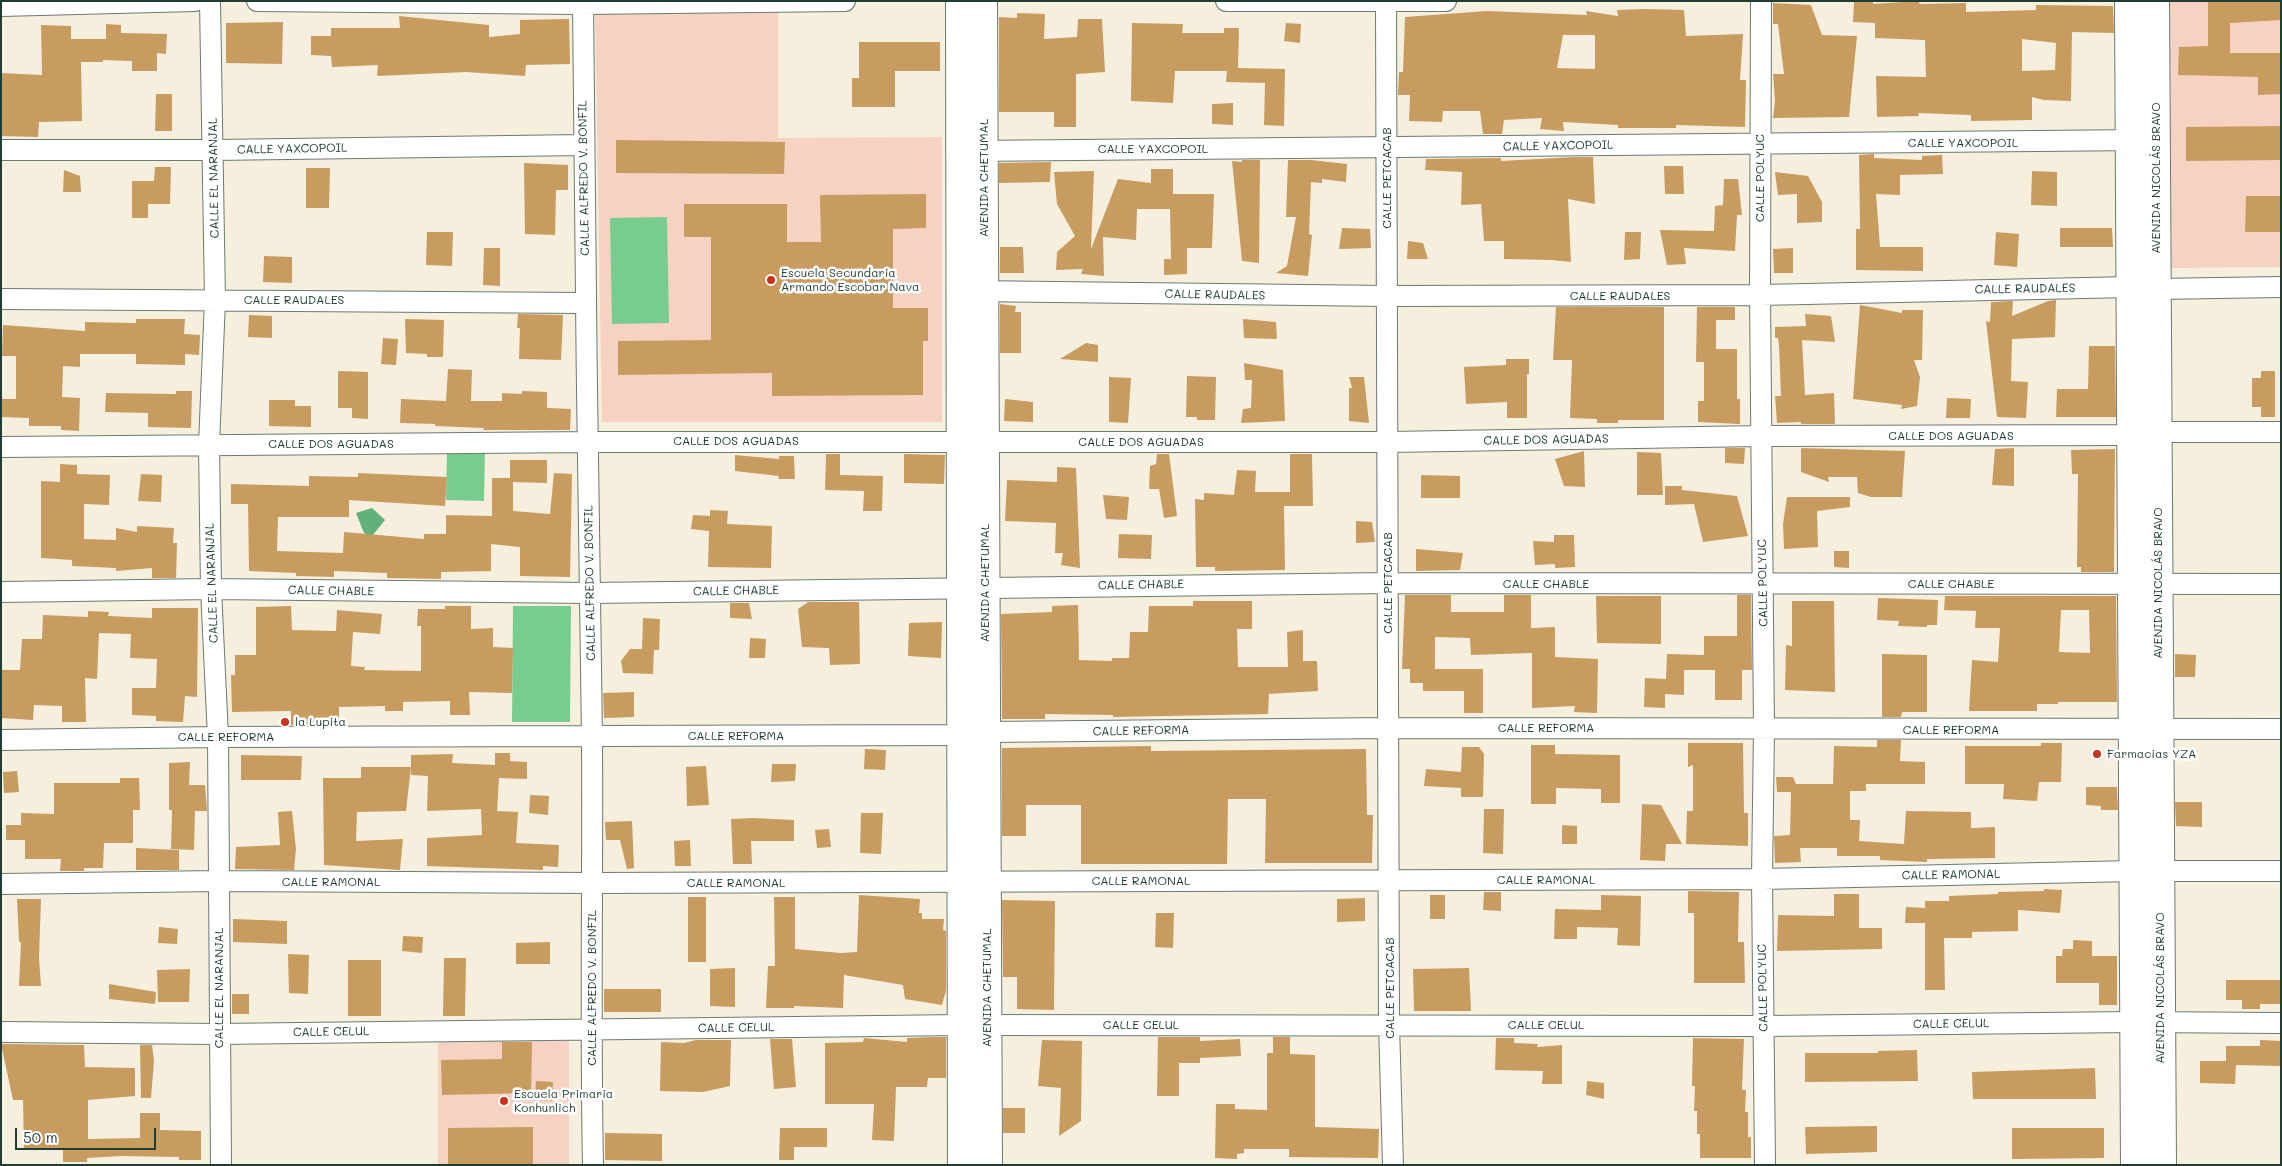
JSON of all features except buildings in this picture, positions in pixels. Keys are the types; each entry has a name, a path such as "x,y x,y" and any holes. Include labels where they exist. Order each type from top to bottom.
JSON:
{"main road":[{"name":"AVENIDA CHETUMAL","path":"960,1 972,151"},
{"name":"AVENIDA CHETUMAL","path":"962,1165 974,1026 972,151 983,1"},
{"name":"AVENIDA NICOLÁS BRAVO","path":"2130,1 2143,140 2148,1022 2162,1165"},
{"name":"AVENIDA NICOLÁS BRAVO","path":"2143,140 2155,1"},
{"name":"AVENIDA NICOLÁS BRAVO","path":"2135,1165 2148,1022"},
{"name":"AVENIDA CHETUMAL","path":"974,1026 988,1165"}],"street":[{"path":"1,6 194,1"},
{"name":"CALLE EL NARANJAL","path":"210,1 214,150 215,300 209,445 211,590 218,737 218,1034 221,1165"},
{"path":"257,1 583,3 845,1"},
{"path":"1226,1 1446,1"},
{"name":"CALLE POLYUC","path":"1761,1 1760,295 1764,729 1762,879 1765,1165"},
{"name":"CALLE PETCACAB","path":"1386,2 1388,728 1393,1165"},
{"name":"CALLE ALFREDO V. BONFIL","path":"583,3 592,736 593,883 590,1029 593,1165"},
{"name":"CALLE YAXCOPOIL","path":"972,151 2143,140"},
{"name":"CALLE YAXCOPOIL","path":"1,150 214,150 584,145"},
{"name":"CALLE RAUDALES","path":"972,291 1387,296 1760,295 2281,287"},
{"name":"CALLE RAUDALES","path":"1,299 586,303"},
{"name":"CALLE DOS AGUADAS","path":"1,447 589,442 1388,442 1761,436 2281,432"},
{"name":"CALLE CHABLE","path":"1,592 211,590 590,593 1388,583 2281,584"},
{"name":"CALLE REFORMA","path":"1,740 1388,728 2281,729"},
{"name":"CALLE RAMONAL","path":"1,884 218,881 593,883 1762,879 2147,871 2281,871"},
{"name":"CALLE CELUL","path":"1,1032 218,1034 974,1026 1390,1024 1763,1026 2148,1022 2281,1023"}],"shaded area":[{"path":"2167,1 2281,1 2281,267 2169,268"},
{"name":"Escuela Secundaria Armando Escobar Nava","path":"778,11 778,138 942,137 942,422 602,422 595,12"},
{"name":"Escuela Primaria Konhunlich","path":"569,1037 569,1165 438,1165 438,1038"}],"green space":[{"path":"667,217 669,323 612,324 610,218"},
{"path":"485,448 484,501 446,500 447,451"},
{"path":"372,508 385,520 372,536 364,533 356,513"},
{"path":"513,606 571,606 570,722 512,722"}],"place":[{"name":"Escuela Secundaria Armando Escobar Nava","path":"771,280"},
{"name":"la Lupita","path":"285,722"},
{"name":"Farmacias YZA","path":"2097,754"},
{"name":"Escuela Primaria Konhunlich","path":"504,1101"}]}
